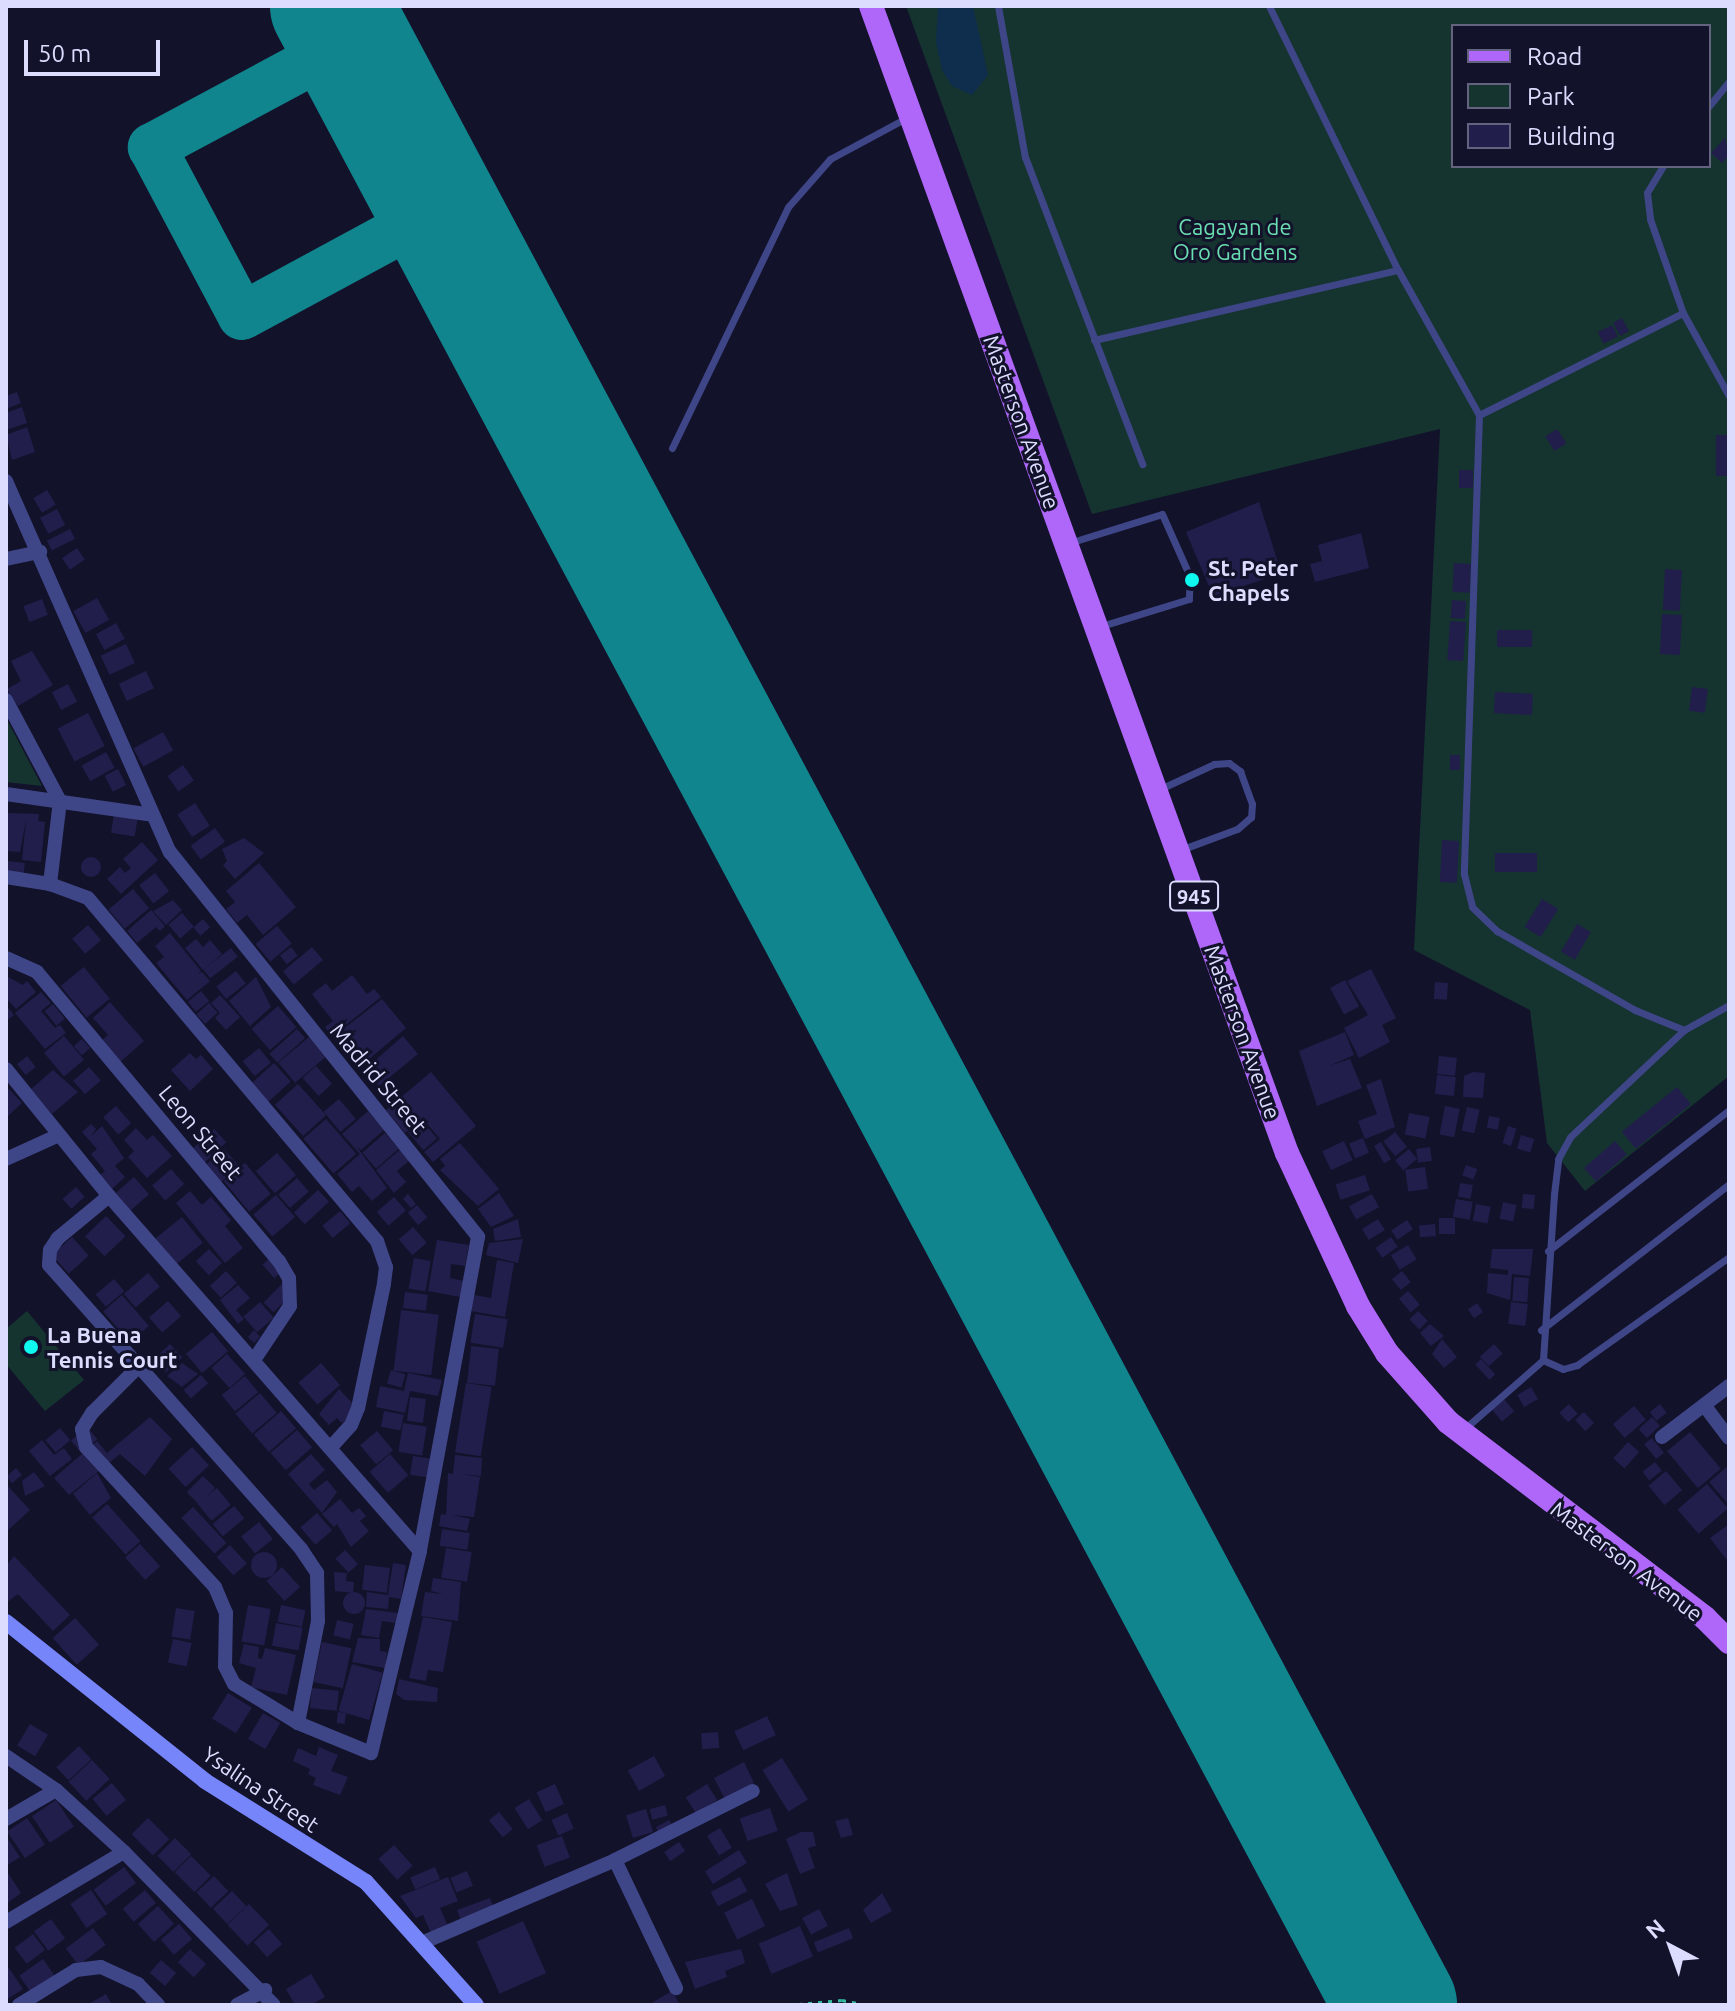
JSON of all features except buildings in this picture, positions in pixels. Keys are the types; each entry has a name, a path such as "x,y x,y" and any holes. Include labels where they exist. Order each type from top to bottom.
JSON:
{"main road":[{"name":"Masterson Avenue","path":"871,6 1287,1153 1358,1306 1417,1390 1461,1432 1705,1618 1729,1642"}],"street":[{"name":"Madrid Street","path":"6,481 170,852 199,894 478,1237 420,1551 371,1753 298,1723"},
{"path":"6,559 40,552"},
{"path":"6,700 60,801 50,884"},
{"path":"6,794 153,815"},
{"path":"6,877 77,892 96,907 377,1241 386,1267 358,1408 351,1425 332,1446"},
{"name":"Leon Street","path":"6,958 37,972 279,1261 289,1278 290,1306 254,1360"},
{"path":"6,1069 109,1196 332,1446 420,1551"},
{"path":"6,1159 59,1135"},
{"path":"109,1196 58,1238 50,1250 49,1265 139,1366 301,1549 317,1573 319,1612 298,1723 234,1684 225,1666 226,1613 215,1587 82,1439 92,1413 139,1366"},
{"path":"1662,1437 1729,1386"},
{"path":"1704,1405 1729,1438"},
{"name":"Ysalina Street","path":"6,1622 205,1781 366,1882 424,1942 476,2005"},
{"path":"6,1756 56,1790 124,1852 265,1990 274,2005"},
{"path":"6,1819 56,1790"},
{"path":"424,1942 615,1860 753,1791"},
{"path":"6,1922 124,1852"},
{"path":"615,1860 676,1988"},
{"path":"19,2005 76,1970 101,1967 138,1984 158,2005"},
{"path":"237,2005 265,1990"}],"lane":[{"path":"998,6 1025,157 1142,464"},
{"path":"1269,6 1398,270 1479,415 1465,893 1497,931 1635,1010 1684,1030"},
{"path":"1711,104 1729,81"},
{"path":"672,448 788,207 830,159 911,115"},
{"path":"1662,168 1647,193 1647,205 1683,313 1729,396"},
{"path":"1094,340 1398,270"},
{"path":"1479,415 1683,313"},
{"path":"1066,545 1162,514 1185,564 1192,591 1189,599 1096,627"},
{"path":"1156,791 1214,764 1229,763 1240,771 1252,804 1251,817 1237,829 1177,851"},
{"path":"1543,1360 1541,1330 1558,1159 1570,1137 1684,1030 1729,1005"},
{"path":"1548,1251 1729,1110"},
{"path":"1541,1330 1729,1184"},
{"path":"1543,1360 1563,1369 1577,1365 1729,1257"},
{"path":"1461,1432 1543,1360"}],"path":[{"path":"788,2005 842,2000 868,2005"}],"green space":[{"name":"Cagayan de Oro Gardens","path":"906,6 1729,6 1729,1076 1585,1191 1547,1143 1530,1010 1414,950 1440,429 1092,514"},
{"path":"6,718 42,786 6,782"},
{"name":"La Buena Tennis Court","path":"27,1311 84,1380 45,1411 6,1364 6,1329"}],"water":[{"path":"938,6 973,6 988,75 972,95 952,86 942,70 936,42"}],"taxiway":[{"path":"350,41 152,147 242,316 440,209"}],"runway":[{"path":"331,6 1396,2005"}],"place":[{"name":"St. Peter Chapels","path":"1192,580"},
{"name":"La Buena Tennis Court","path":"31,1347"}]}
